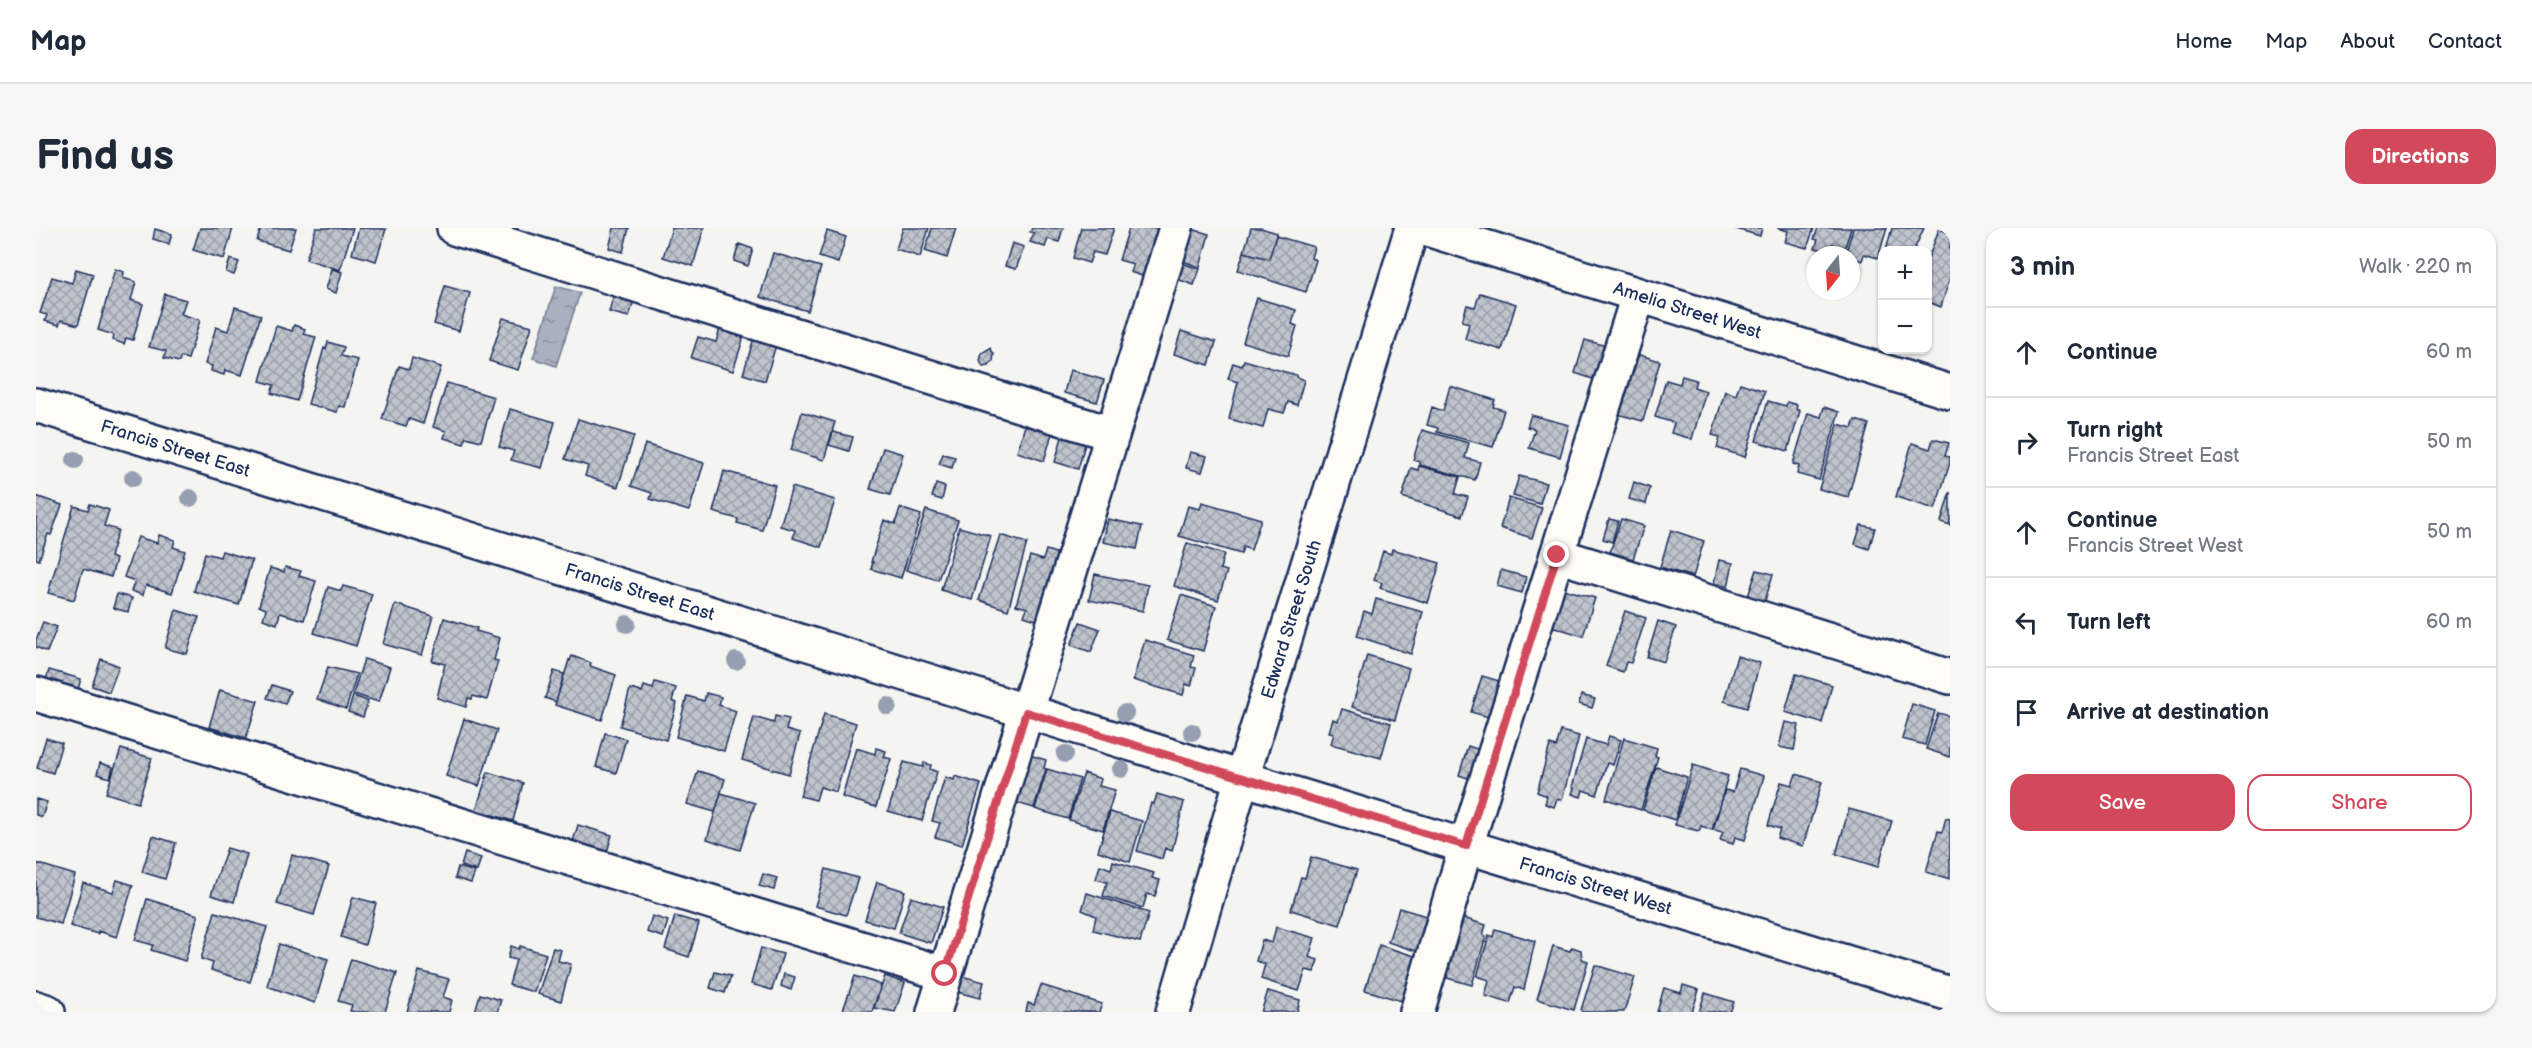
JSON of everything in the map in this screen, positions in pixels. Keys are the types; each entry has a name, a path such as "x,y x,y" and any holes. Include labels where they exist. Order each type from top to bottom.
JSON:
{"street":[{"path":"454,228 1112,434"},
{"path":"934,1012 1176,228"},
{"name":"Edward Street South","path":"1173,1012 1242,778 1412,228"},
{"name":"Amelia Street West","path":"1424,228 1950,392"},
{"path":"1417,1012 1466,846 1638,296"},
{"name":"Francis Street East","path":"36,405 1242,778"},
{"path":"1557,555 1950,677"},
{"path":"36,694 945,974"},
{"name":"Francis Street West","path":"1242,778 1950,994"},
{"path":"36,1008 48,1012"}],"water":[{"path":"556,286 580,293 556,366 533,358"}],"building":[{"path":"200,228 233,228 224,259 193,250"},
{"path":"261,228 296,228 289,250 257,241"},
{"path":"316,228 353,228 340,270 306,259"},
{"path":"359,228 386,229 376,261 352,254"},
{"path":"614,228 629,228 623,252 609,248"},
{"path":"672,228 704,228 693,266 663,257"},
{"path":"903,228 929,228 920,257 896,249"},
{"path":"932,228 956,228 947,258 925,251"},
{"path":"1032,228 1063,228 1059,242 1048,239 1045,247 1030,242 1034,233 1030,232"},
{"path":"1081,228 1114,228 1105,255 1093,252 1089,263 1073,258"},
{"path":"1129,228 1162,228 1145,277 1130,272 1133,264 1119,260"},
{"path":"1188,228 1209,234 1200,267 1174,258"},
{"path":"1251,228 1261,228 1277,233 1269,259 1244,252"},
{"path":"1733,228 1762,228 1760,236"},
{"path":"1777,228 1814,228 1806,248 1785,242 1788,231"},
{"path":"1818,228 1851,228 1846,246 1832,244 1832,246 1816,246 1818,240 1814,239"},
{"path":"1853,228 1887,228 1882,246 1878,246 1878,258 1864,254 1862,261 1860,260 1860,246 1848,246"},
{"path":"1892,228 1924,228 1916,246 1887,246"},
{"path":"155,229 172,234 169,244 153,239"},
{"path":"1939,229 1950,233 1950,278 1941,307 1932,304 1932,248"},
{"path":"827,231 846,237 838,263 819,257"},
{"path":"1276,236 1314,247 1311,258 1316,260 1306,292 1238,270 1244,252 1269,259"},
{"path":"1012,243 1024,247 1016,269 1005,266"},
{"path":"739,244 753,249 748,266 734,261"},
{"path":"773,253 821,267 808,311 760,297"},
{"path":"230,259 239,262 234,275 226,272"},
{"path":"1176,261 1200,269 1194,285 1171,277"},
{"path":"76,269 93,274 78,325 61,320 59,325 45,321 47,315 40,313 52,277 72,283"},
{"path":"115,269 124,272 123,278 136,282 131,300 143,304 133,340 126,338 124,344 113,340 114,335 98,330"},
{"path":"332,269 342,272 336,293 326,289"},
{"path":"445,286 470,293 459,331 434,324"},
{"path":"1480,293 1516,304 1502,350 1465,339 1469,323 1462,321 1467,305 1475,307"},
{"path":"165,294 186,300 181,314 200,320 188,359 181,357 179,362 164,358 166,351 149,347"},
{"path":"614,294 634,300 629,317 609,312"},
{"path":"1257,298 1296,310 1292,324 1297,326 1288,356 1243,342"},
{"path":"235,307 261,315 242,375 225,370 224,375 211,371 212,366 205,364 216,327 228,331"},
{"path":"503,318 532,326 518,370 489,361"},
{"path":"294,325 305,329 303,334 316,337 297,401 271,393 274,385 260,381 276,326 292,331"},
{"path":"720,329 744,336 733,371 691,358 698,337 716,342"},
{"path":"1181,331 1216,342 1209,365 1174,354"},
{"path":"754,338 776,345 765,381 743,374"},
{"path":"1585,340 1610,347 1599,381 1575,373"},
{"path":"328,342 344,347 341,356 358,360 345,407 339,406 337,412 308,404 324,348 326,349"},
{"path":"990,348 994,354 993,361 989,366 983,367 980,361 982,353"},
{"path":"1633,353 1660,361 1643,421 1610,412"},
{"path":"412,358 441,367 423,424 409,419 406,426 382,419 399,366 409,369"},
{"path":"1244,360 1296,375 1304,380 1297,405 1288,402 1284,413 1268,409 1263,428 1229,419 1238,382 1228,379 1233,363 1242,366"},
{"path":"1070,370 1104,380 1097,402 1064,393"},
{"path":"1682,376 1696,380 1694,387 1706,391 1692,439 1671,433 1674,423 1655,417 1666,380 1680,384"},
{"path":"447,383 494,397 481,441 466,437 464,444 444,438 446,431 433,427"},
{"path":"1740,383 1765,391 1745,457 1717,448 1720,437 1712,435 1725,391 1736,395"},
{"path":"1450,386 1495,400 1493,407 1504,410 1493,447 1437,432 1438,428 1427,425 1432,407 1443,411"},
{"path":"1768,401 1786,406 1787,402 1797,405 1796,409 1800,411 1788,451 1756,441"},
{"path":"1824,407 1839,412 1819,480 1797,474 1799,466 1793,464 1808,413 1821,417"},
{"path":"510,409 555,422 542,468 511,460 514,451 499,447"},
{"path":"802,412 835,422 824,460 791,450"},
{"path":"1531,415 1569,425 1560,457 1529,448 1535,429 1527,427"},
{"path":"578,419 634,436 618,487 585,476 588,466 565,459"},
{"path":"1027,419 1054,427 1044,461 1017,452"},
{"path":"1855,420 1869,424 1848,497 1819,489 1838,424 1852,428"},
{"path":"1064,430 1087,437 1078,469 1055,462"},
{"path":"1422,430 1469,443 1465,458 1480,462 1475,480 1420,465 1420,462 1413,460"},
{"path":"833,432 853,437 849,451 829,445"},
{"path":"1933,439 1949,443 1945,456 1950,457 1935,509 1896,497 1912,443 1930,449"},
{"path":"645,444 704,463 689,511 650,499 652,493 631,486"},
{"path":"883,448 903,454 890,495 870,489"},
{"path":"1190,452 1207,456 1202,472 1186,468"},
{"path":"943,454 955,457 952,468 939,464"},
{"path":"1419,466 1460,477 1455,494 1468,497 1462,516 1402,497 1411,468 1418,470"},
{"path":"724,471 775,485 762,530 737,523 738,519 713,512"},
{"path":"1519,476 1546,483 1540,504 1513,496"},
{"path":"1634,482 1650,488 1646,504 1629,499"},
{"path":"936,484 945,487 942,500 932,497"},
{"path":"792,487 835,500 821,547 793,538 795,530 780,526"},
{"path":"1950,492 1950,525 1941,522"},
{"path":"36,496 62,505 39,560 36,559"},
{"path":"1509,498 1542,508 1532,538 1500,528"},
{"path":"1202,502 1261,519 1251,550 1243,547 1241,554 1179,536 1188,506 1200,509"},
{"path":"90,504 109,510 104,526 118,530 110,557 116,559 111,577 83,569 74,600 48,593 74,506 88,510"},
{"path":"900,508 921,515 901,578 871,569 884,520 895,524"},
{"path":"926,510 958,520 938,580 906,570"},
{"path":"1108,519 1142,526 1137,549 1103,542"},
{"path":"1609,519 1618,521 1612,542 1603,539"},
{"path":"1621,519 1644,526 1633,559 1610,552"},
{"path":"1861,525 1875,528 1869,549 1855,544"},
{"path":"959,527 991,536 972,600 941,590"},
{"path":"1671,530 1704,541 1693,577 1660,567"},
{"path":"159,535 175,540 173,547 185,551 172,593 146,585 143,595 131,591 135,581 124,577 138,537 157,543"},
{"path":"1000,535 1027,543 1008,610 979,600"},
{"path":"1187,543 1224,554 1220,569 1227,571 1218,600 1174,586"},
{"path":"1392,549 1440,563 1428,603 1380,588 1382,583 1374,580 1383,551 1391,554"},
{"path":"1046,550 1062,555 1042,622 1024,616 1027,608 1016,605 1030,556 1043,560"},
{"path":"222,551 252,560 239,605 194,591 205,553 220,557"},
{"path":"1719,560 1733,563 1728,587 1714,583"},
{"path":"285,567 301,571 299,576 316,581 304,620 280,613 277,624 263,619 266,609 259,606 270,568 284,572"},
{"path":"1501,570 1526,577 1522,593 1497,586"},
{"path":"1757,570 1773,574 1764,604 1747,599"},
{"path":"1095,574 1148,585 1143,611 1089,600"},
{"path":"343,586 372,594 356,646 314,633 328,587 341,591"},
{"path":"1557,587 1595,598 1583,636 1545,624"},
{"path":"117,594 132,598 128,612 113,608"},
{"path":"1181,595 1216,606 1203,651 1167,640"},
{"path":"1376,599 1423,612 1411,654 1357,636 1364,611 1372,614"},
{"path":"395,604 433,616 422,655 383,644"},
{"path":"176,610 199,617 187,654 165,648"},
{"path":"1625,611 1646,618 1631,663 1626,662 1623,672 1606,666"},
{"path":"444,618 500,638 494,660 498,661 487,700 473,696 472,699 468,698 466,707 437,698 445,664 432,661"},
{"path":"1658,621 1676,627 1664,662 1647,657"},
{"path":"43,622 57,627 47,652 36,647 36,640"},
{"path":"1080,622 1100,629 1091,652 1071,645"},
{"path":"1145,640 1194,655 1191,667 1196,668 1191,686 1186,684 1183,695 1133,680"},
{"path":"1367,655 1409,668 1395,720 1352,707"},
{"path":"572,656 591,663 590,666 616,675 602,720 555,705"},
{"path":"1737,656 1760,663 1747,708 1724,701"},
{"path":"101,659 119,666 109,692 92,686"},
{"path":"364,659 390,667 379,702 353,694"},
{"path":"328,667 357,674 346,709 317,699"},
{"path":"49,670 81,679 75,699 43,690"},
{"path":"554,671 564,674 556,702 545,698"},
{"path":"1796,674 1832,685 1822,723 1785,712"},
{"path":"1482,676 1506,683 1496,719 1471,712"},
{"path":"655,682 676,688 672,701 677,703 666,740 620,726 630,689 642,692 644,686 653,689"},
{"path":"272,685 290,691 285,704 267,698"},
{"path":"220,690 258,701 246,738 209,727"},
{"path":"706,693 721,697 719,705 736,711 724,751 676,737 687,696 704,701"},
{"path":"1581,695 1595,699 1592,708 1579,704"},
{"path":"353,696 368,701 363,717 348,712"},
{"path":"1912,704 1935,711 1925,745 1902,739"},
{"path":"1342,709 1391,723 1381,758 1331,744 1334,733 1329,732 1333,719 1338,721"},
{"path":"1938,713 1950,716 1950,757 1926,749"},
{"path":"824,714 856,723 836,792 820,787 816,800 800,796"},
{"path":"775,716 789,719 786,730 800,734 789,774 742,760 754,717 774,723"},
{"path":"464,719 497,730 479,786 446,776"},
{"path":"1785,722 1799,725 1794,750 1779,747"},
{"path":"1561,731 1579,736 1562,800 1557,799 1554,807 1545,804 1547,796 1537,792 1550,745 1556,747"},
{"path":"605,733 626,739 616,773 596,767"},
{"path":"1609,736 1621,740 1613,765 1607,763 1597,795 1583,790 1581,797 1572,794 1586,739 1606,745"},
{"path":"46,738 62,743 53,773 37,768"},
{"path":"1624,738 1657,748 1655,756 1658,757 1641,810 1606,799"},
{"path":"1468,746 1489,753 1480,782 1459,775"},
{"path":"856,748 875,754 876,748 886,751 884,757 891,759 876,807 842,797"},
{"path":"121,749 152,758 138,803 106,793"},
{"path":"1017,751 1046,760 1044,768 1046,769 1034,808 1001,798"},
{"path":"904,762 923,767 924,763 931,765 930,769 937,772 922,821 888,811"},
{"path":"100,763 113,767 110,778 97,774"},
{"path":"1693,765 1728,776 1712,830 1701,826 1699,831 1675,825"},
{"path":"1656,767 1687,777 1675,820 1643,810"},
{"path":"1047,769 1080,779 1068,819 1035,809"},
{"path":"1740,769 1764,776 1745,840 1735,837 1733,844 1720,840 1723,832 1713,830 1725,790 1733,792"},
{"path":"698,771 725,779 715,812 687,804"},
{"path":"488,772 523,783 513,821 476,810"},
{"path":"1084,773 1101,779 1099,786 1115,790 1103,830 1069,820"},
{"path":"1796,774 1822,782 1803,846 1777,838 1780,829 1768,825 1781,782 1792,785"},
{"path":"955,776 981,784 962,845 935,837 940,823 932,821 945,777 954,780"},
{"path":"721,793 755,803 740,850 707,839"},
{"path":"1157,794 1184,802 1172,851 1165,848 1162,859 1137,851 1151,803 1154,804"},
{"path":"36,799 47,802 42,817 36,815"},
{"path":"1849,809 1892,821 1878,867 1836,854"},
{"path":"1110,812 1142,821 1130,862 1098,851"},
{"path":"1946,818 1950,819 1950,879 1926,872 1938,831 1942,832"},
{"path":"578,825 612,835 605,859 571,848"},
{"path":"153,836 176,843 165,879 142,872"},
{"path":"227,848 247,854 234,902 211,895"},
{"path":"465,853 481,858 477,871 461,866"},
{"path":"292,855 329,866 314,915 277,904"},
{"path":"1311,857 1357,870 1340,925 1291,910 1301,877 1305,878"},
{"path":"1113,861 1154,873 1152,878 1160,880 1155,896 1147,894 1143,908 1103,896 1107,882 1096,879 1100,865 1111,869"},
{"path":"36,863 75,875 61,924 36,917"},
{"path":"458,867 475,872 471,883 455,878"},
{"path":"826,869 858,878 846,915 815,906"},
{"path":"763,874 777,878 774,890 759,886"},
{"path":"117,880 133,885 117,937 70,926 83,883 113,892"},
{"path":"877,882 905,891 894,928 865,920"},
{"path":"1087,893 1149,913 1140,942 1093,930 1096,916 1082,910"},
{"path":"353,897 376,903 365,945 341,937"},
{"path":"911,897 943,907 931,943 899,933"},
{"path":"147,899 198,915 185,961 151,950 153,945 135,940"},
{"path":"1399,908 1433,918 1422,953 1388,942"},
{"path":"215,912 267,927 250,982 211,970 213,963 201,959"},
{"path":"652,916 668,921 663,937 647,932"},
{"path":"675,916 699,923 689,957 665,949"},
{"path":"1463,918 1486,925 1483,935 1486,936 1472,985 1447,978 1450,968 1444,966 1456,926 1460,928"},
{"path":"1276,927 1315,938 1309,957 1318,960 1314,972 1306,970 1299,991 1261,979 1265,964 1256,961 1262,940 1272,943"},
{"path":"1495,929 1535,941 1524,990 1515,987 1510,1003 1485,996 1489,980 1477,976 1489,935 1493,937"},
{"path":"279,944 328,959 315,1003 267,986"},
{"path":"1379,945 1418,957 1405,1002 1365,990"},
{"path":"511,946 519,949 520,946 546,954 534,992 509,985 516,960 508,958"},
{"path":"1553,946 1570,951 1572,947 1581,950 1582,959 1588,961 1574,1010 1537,999"},
{"path":"553,948 561,950 558,961 571,964 561,1001 538,994"},
{"path":"761,948 783,954 772,990 751,984"},
{"path":"351,959 397,973 385,1012 350,1011 352,1005 338,1001"},
{"path":"1595,965 1635,977 1624,1012 1582,1012"},
{"path":"419,971 449,979 443,997 452,1000 449,1012 407,1012"},
{"path":"715,972 731,976 725,993 710,988"},
{"path":"784,974 795,977 791,990 781,986"},
{"path":"954,974 984,982 980,998 949,990"},
{"path":"855,976 881,985 872,1012 843,1010"},
{"path":"885,976 905,983 895,1012 874,1008"},
{"path":"1041,985 1102,1004 1099,1012 1026,1012 1028,1003 1034,1005"},
{"path":"1683,985 1699,990 1692,1012 1657,1012 1664,988 1681,993"},
{"path":"1268,991 1300,1000 1297,1012 1261,1012"},
{"path":"1705,993 1734,1002 1730,1012 1699,1012"},
{"path":"480,994 501,1000 497,1012 475,1012"}],"route":[{"path":"945,974 1026,712 1466,846 1557,555"}]}
